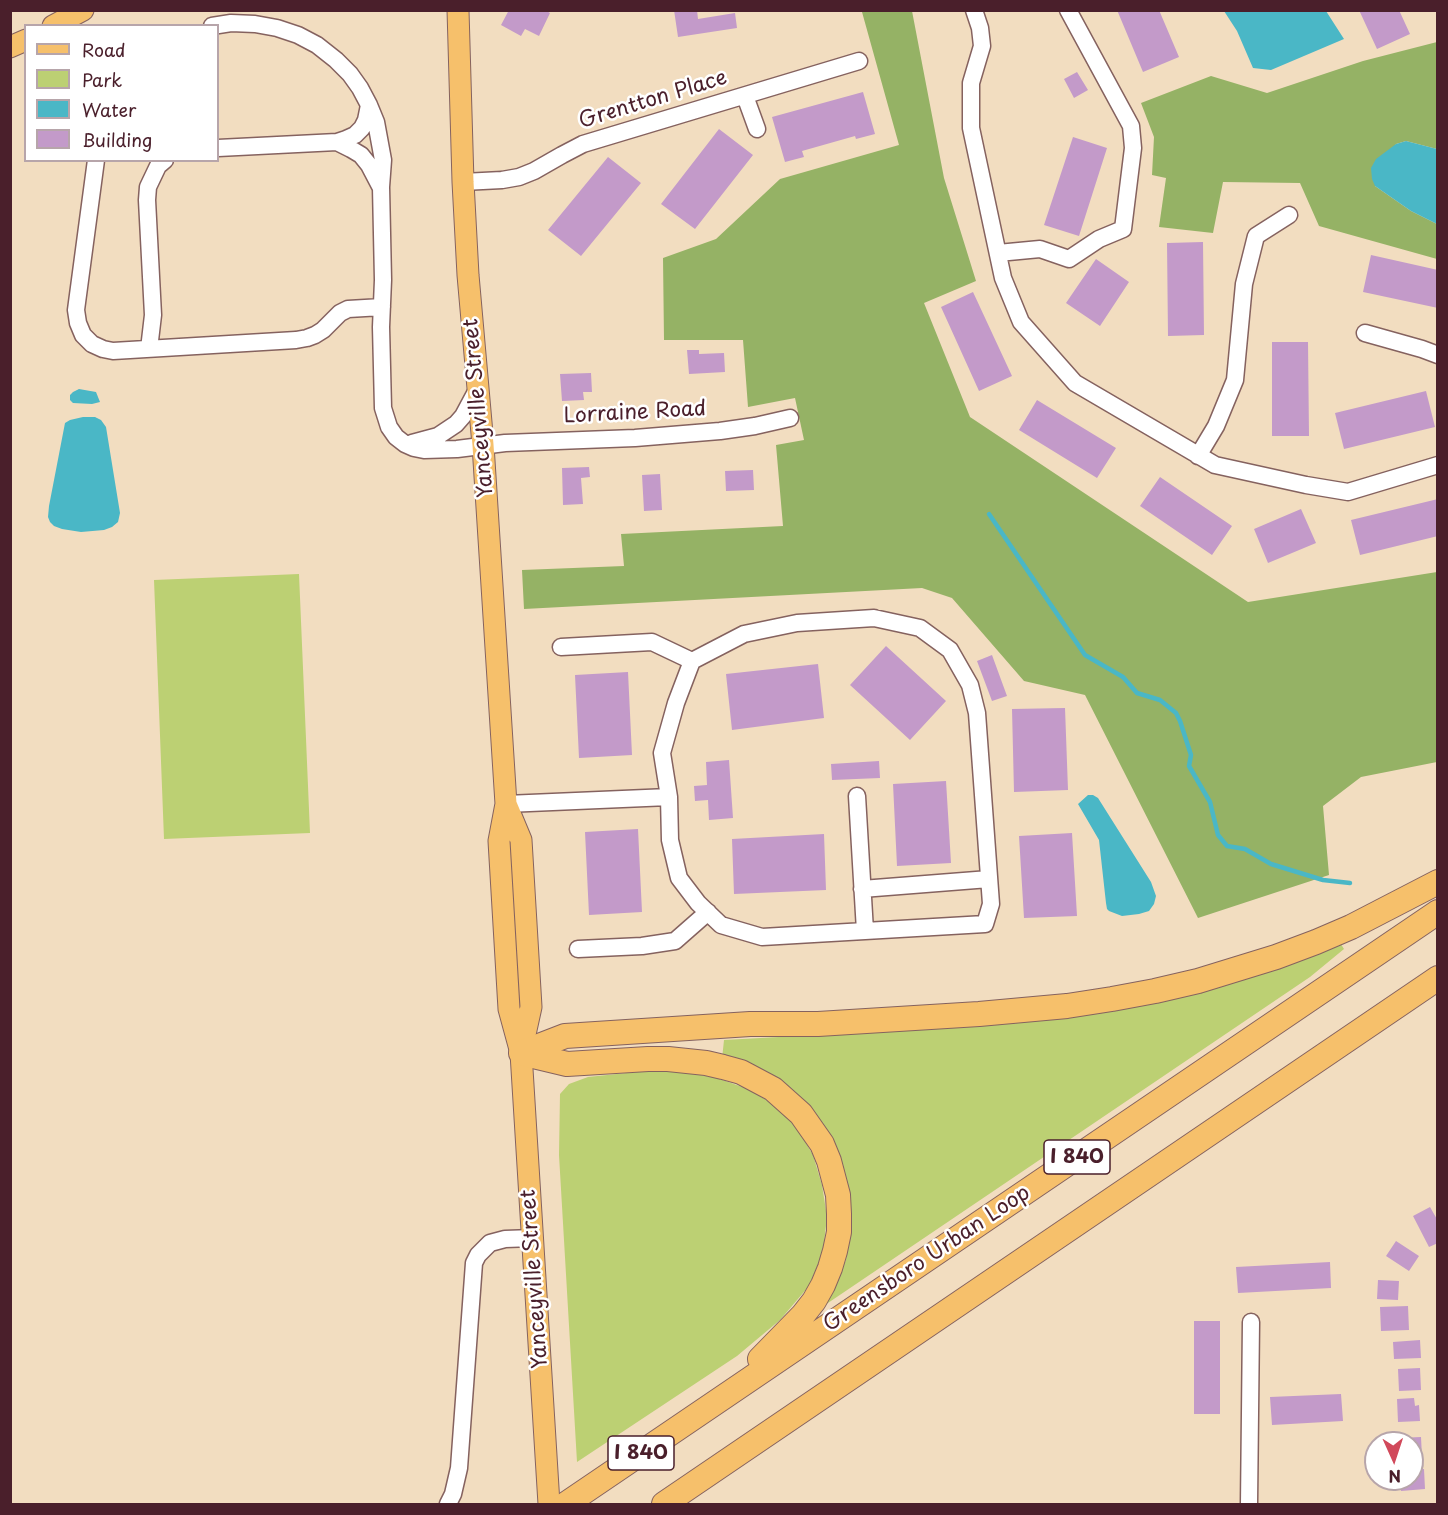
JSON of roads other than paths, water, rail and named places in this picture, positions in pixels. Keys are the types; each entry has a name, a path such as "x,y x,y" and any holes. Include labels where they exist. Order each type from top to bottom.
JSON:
{"highway":[{"path":"521,1053 565,1036 750,1024 818,1024 979,1014 1067,1006 1112,999 1198,981 1276,957 1351,927 1437,882"},
{"name":"Greensboro Urban Loop","path":"566,1504 1437,912"},
{"name":"I 840","path":"664,1504 1437,978"},
{"path":"521,1053 567,1064 668,1059 723,1067 749,1076 773,1089 801,1114 822,1144 834,1178 839,1214 835,1251 830,1269 819,1293 803,1315 717,1402"}],"main road":[{"name":"Yanceyville Street","path":"458,10 468,274 483,446 506,804 499,841 509,1009 521,1053 549,1504"},
{"path":"57,24 79,12"},
{"path":"10,47 24,41"}],"street":[{"path":"974,10 980,28 982,46 971,83 971,128 1004,278 1021,322 1075,383 1215,465 1348,492 1437,465"},
{"path":"998,253 1040,249 1069,259 1099,239 1123,229 1133,148 1131,126 1068,10"},
{"path":"219,25 255,24 277,28 317,45 350,74 369,105 381,141 383,160 381,327 383,408 388,427 405,444 438,436 448,431 463,416 478,388"},
{"name":"Grentton Place","path":"463,182 519,177 584,144 859,61"},
{"path":"745,96 757,129"},
{"path":"219,148 337,142 362,128 369,105"},
{"path":"337,142 361,155 381,187"},
{"path":"96,162 76,310 83,335 103,350 296,340 315,335 340,313 348,309 382,307"},
{"path":"150,349 153,315 147,200 148,187 158,166 163,162"},
{"path":"1198,456 1216,426 1235,380 1244,284 1256,236 1289,215"},
{"path":"1365,333 1422,348 1437,355"},
{"name":"Lorraine Road","path":"405,444 424,450 457,449 504,443 685,434 754,426 790,418"},
{"path":"874,618 920,628 950,650 970,685 977,713 991,904 985,924 762,937 721,925 698,903 679,878 670,840 669,797 662,753 676,703 692,661 744,634 797,623 874,618"},
{"path":"561,647 652,642 692,661"},
{"path":"856,796 865,932"},
{"path":"506,804 669,797"},
{"path":"862,889 989,879"},
{"path":"578,949 642,946 675,941 708,912"},
{"path":"448,1504 459,1468 474,1263 478,1255 490,1244 505,1239 533,1238"},
{"path":"1249,1504 1251,1322"}],"water":[{"path":"1224,11 1326,11 1344,39 1271,70 1253,68 1237,31"},
{"path":"1406,141 1437,149 1437,224 1411,211 1375,186 1372,179 1371,168 1376,159 1396,144"},
{"path":"79,389 96,392 100,402 73,403 70,395"},
{"path":"83,417 95,417 101,420 106,427 120,513 118,522 112,527 81,532 54,526 48,517 65,423"},
{"path":"1088,795 1098,798 1151,882 1156,896 1149,911 1122,916 1107,909 1099,840 1078,804"}],"waterway":[{"path":"989,514 1085,655 1123,677 1137,693 1160,700 1176,713 1191,755 1189,766 1210,802 1218,835 1227,846 1245,849 1271,864 1323,880 1350,883"}]}
